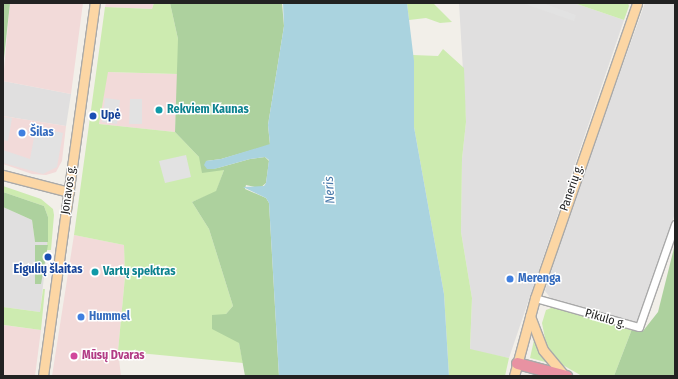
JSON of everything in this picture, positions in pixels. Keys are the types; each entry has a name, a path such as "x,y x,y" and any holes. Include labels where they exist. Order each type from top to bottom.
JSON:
{"highway":[{"path":"516,362 565,376"}],"main road":[{"name":"Jonavos g.","path":"43,376 95,3"},
{"name":"Panerių g.","path":"514,376 516,362 535,298 637,3"},
{"path":"3,175 69,192"},
{"path":"530,315 543,350 565,376"}],"street":[{"name":"Pikulo g.","path":"535,298 639,327 675,224"}],"shaded area":[{"path":"10,3 83,3 71,94 3,81"},
{"path":"106,3 154,3 152,9 105,7"},
{"path":"459,3 574,3 624,20 509,358 470,350 472,298 461,232 462,159 466,122"},
{"path":"522,3 543,3 576,15 574,21"},
{"path":"645,3 675,3 675,213 642,320 637,325 552,300 545,291 572,206"},
{"path":"107,72 178,74 175,132 99,124"},
{"path":"3,81 71,94 66,126 3,116"},
{"path":"105,98 120,100 117,124 102,122"},
{"path":"130,99 142,99 142,124 129,124"},
{"path":"3,116 66,126 62,161 56,172 46,175 32,174 3,164"},
{"path":"3,117 12,118 8,141 3,140"},
{"path":"36,127 63,133 57,167 43,174 3,163 3,150 30,159"},
{"path":"186,155 191,177 165,183 159,161"},
{"path":"3,207 32,220 35,242 48,242 40,312 3,307"},
{"path":"74,235 124,245 125,277 118,351 121,376 52,376"},
{"path":"3,325 41,330 35,376 3,376"}],"green space":[{"path":"3,3 10,3 3,67"},
{"path":"154,3 170,3 178,39 178,74 108,72 99,124 175,132 199,157 224,170 216,192 192,202 209,229 233,306 226,314 239,343 243,363 118,351 125,277 124,245 74,235 105,7 152,9"},
{"path":"170,3 282,3 284,26 268,125 270,145 221,159 206,161 214,169 250,159 265,157 269,161 266,183 260,188 246,185 245,189 266,198 269,203 279,376 245,376 239,343 212,329 212,315 226,314 233,306 209,229 192,202 216,191 224,170 202,173 199,157 175,132 178,39"},
{"path":"407,3 433,3 452,22 440,23 426,18 409,20"},
{"path":"574,3 628,3 629,6 624,20"},
{"path":"443,49 464,68 466,122 462,159 461,232 472,298 470,349 509,358 505,376 449,376 444,294 414,127 413,55 438,56"},
{"path":"3,186 41,199 53,209 54,215 51,250 47,250 48,217 44,206 3,192"},
{"path":"3,192 44,206 48,217 48,242 35,242 32,220 3,207"},
{"path":"675,244 675,376 614,376 632,329 643,331 658,312"},
{"path":"35,245 48,245 41,284 35,284"},
{"path":"43,289 45,289 41,330 4,325 3,328 3,307 40,312"},
{"path":"554,307 632,329 614,376 582,376 554,360 547,349 542,323 546,310"},
{"path":"534,340 549,363 530,358"}],"water":[{"name":"Neris","path":"283,3 407,3 414,61 414,127 444,294 449,376 279,376 269,203 266,198 243,187 264,186 266,183 269,160 265,157 250,159 214,169 207,169 204,165 206,161 221,159 270,144 268,125 284,26"}],"place":[{"name":"Rekviem Kaunas","path":"159,110"},
{"name":"Upė","path":"93,116"},
{"name":"Šilas","path":"22,133"},
{"name":"Eigulių šlaitas","path":"48,257"},
{"name":"Vartų spektras","path":"95,272"},
{"name":"Merenga","path":"510,279"},
{"name":"Hummel","path":"81,317"},
{"name":"Mūsų Dvaras","path":"74,356"}]}
